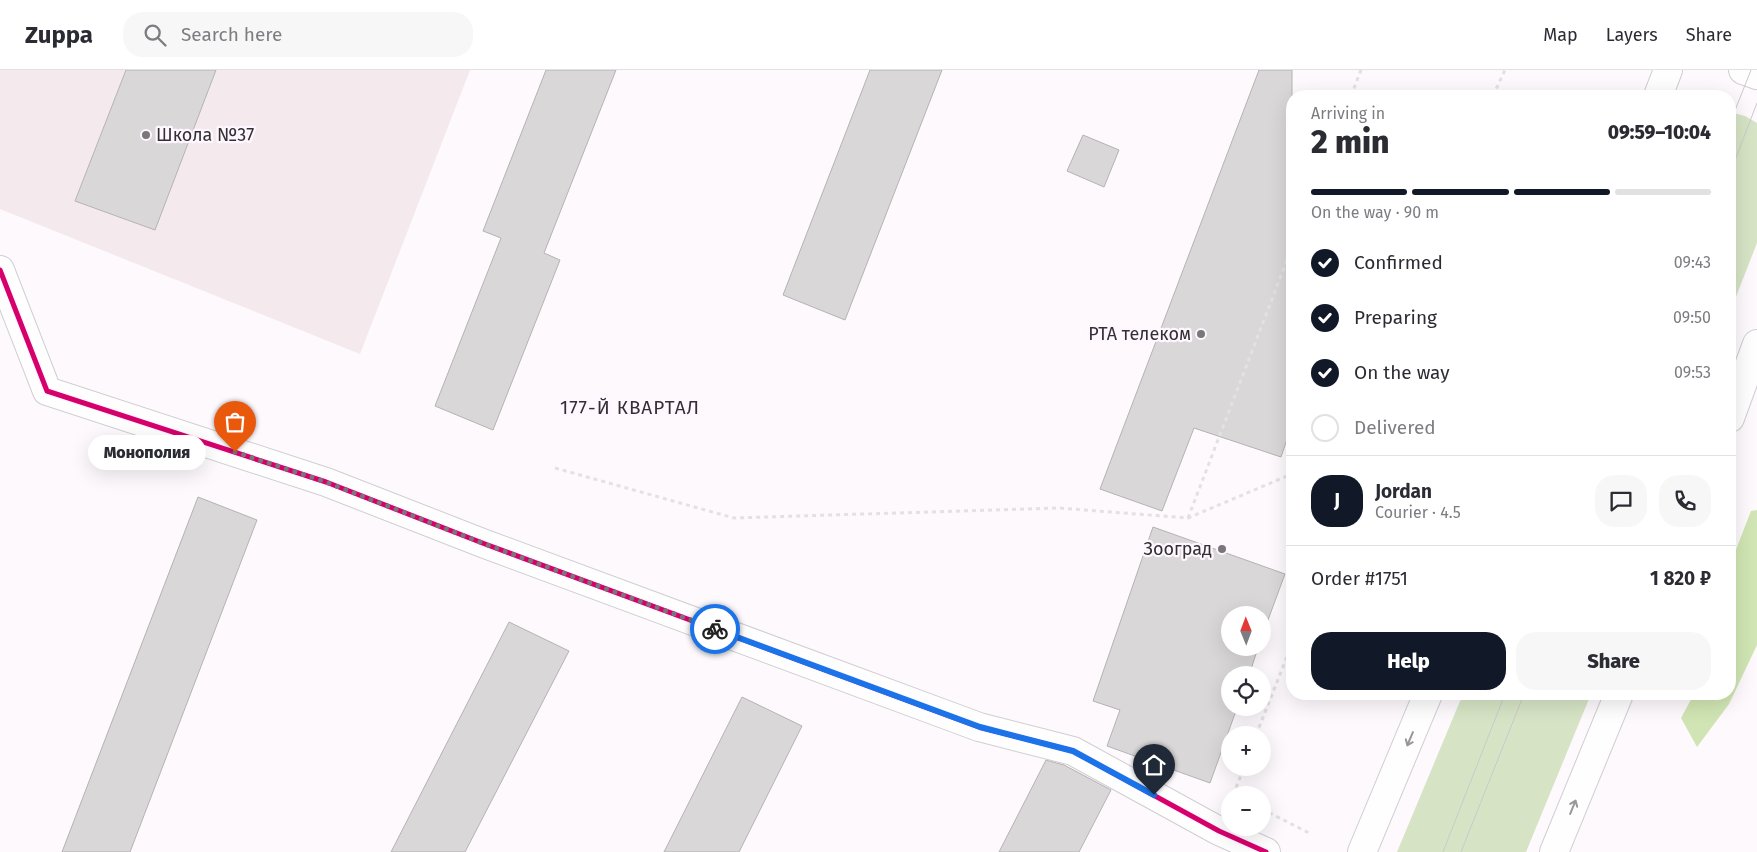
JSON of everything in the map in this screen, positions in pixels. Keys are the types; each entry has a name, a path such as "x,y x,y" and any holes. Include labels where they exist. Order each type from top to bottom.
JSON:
{"street":[{"path":"1660,90 1668,70"},
{"path":"1743,70 1757,76"},
{"path":"0,270 47,391 326,482 485,544 980,727 1073,751 1219,831 1266,852"},
{"path":"1736,402 1757,344"},
{"path":"1362,852 1425,700"},
{"path":"1554,852 1617,700"}],"path":[{"path":"1353,90 1361,70"},
{"path":"1496,90 1505,70"},
{"path":"1188,518 1286,263"},
{"path":"555,468 734,518 1059,508 1188,518 1286,477"},
{"path":"1260,726 1286,659"},
{"path":"1271,814 1311,834"}],"shaded area":[{"path":"0,70 126,70 75,201 154,230 216,70 470,70 360,354 0,209"}],"green space":[{"path":"1736,114 1757,123 1757,243 1736,297"},
{"path":"1757,510 1757,645 1736,689 1736,550 1751,511"},
{"path":"1460,700 1589,700 1526,852 1397,852"},
{"path":"1691,700 1731,700 1697,747 1681,718"}],"building":[{"name":"Школа №37","path":"126,70 216,70 155,230 75,201"},
{"path":"546,70 616,70 544,253 560,260 493,430 435,406 501,238 483,231"},
{"path":"870,70 942,70 845,320 783,295"},
{"path":"1259,70 1292,70 1292,90 1286,90 1286,442 1281,457 1194,428 1162,511 1100,489"},
{"path":"1083,135 1119,150 1104,187 1067,171"},
{"path":"198,497 257,520 130,852 62,852"},
{"path":"1153,527 1285,574 1271,612 1271,606 1221,606 1221,656 1255,656 1252,666 1221,666 1221,716 1234,716 1231,726 1221,726 1221,752 1210,783 1107,746 1120,710 1093,701"},
{"path":"509,622 569,651 465,852 391,852"},
{"path":"742,697 802,726 739,852 664,852"},
{"path":"1046,760 1064,765 1111,790 1079,852 999,852"}],"tram line":[{"path":"1736,108 1751,70"},
{"path":"1736,157 1757,103"},
{"path":"1443,852 1503,700"},
{"path":"1461,852 1522,700"}],"cycle path":[{"path":"0,270 47,391 326,482 485,544 979,727 1073,751 1219,831 1266,852"}],"way so far":[{"path":"235,452 326,482 485,544 715,629"}],"place":[{"name":"Школа №37","path":"146,135"},
{"name":"РТА телеком","path":"1201,334"},
{"name":"Монополия","path":"235,452"},
{"name":"Зооград","path":"1222,549"}],"district":[{"name":"177-Й КВАРТАЛ","path":"630,407"}],"route":[{"path":"715,629 980,727 1073,751 1154,795"}]}
